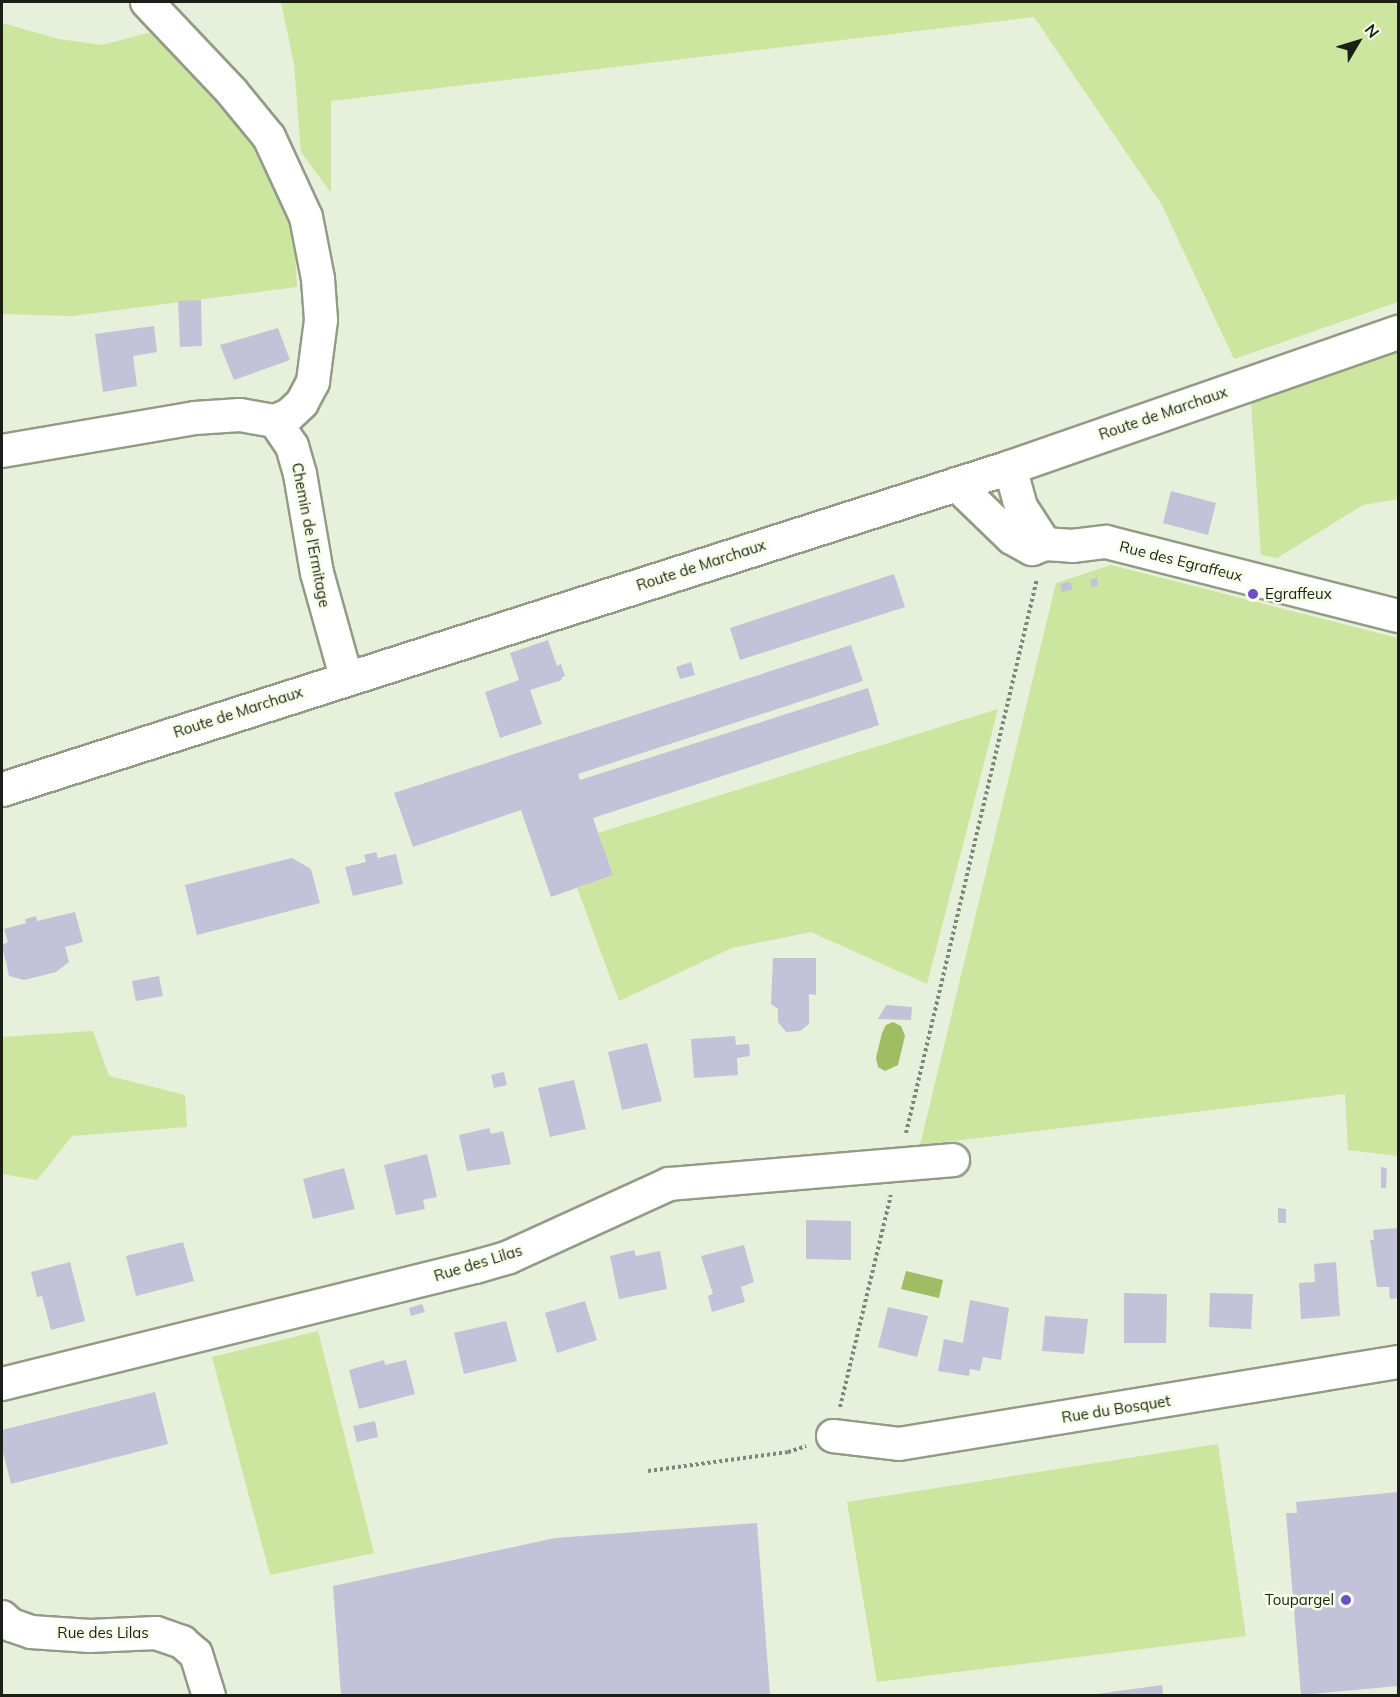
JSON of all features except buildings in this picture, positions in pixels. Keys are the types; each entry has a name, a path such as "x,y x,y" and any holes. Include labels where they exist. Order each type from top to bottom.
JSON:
{"main road":[{"name":"Route de Marchaux","path":"2,789 346,677 956,484 1398,332"}],"street":[{"path":"2,451 195,418 240,415 275,421 289,415 302,403 313,382 321,320 318,279 306,217 269,138 176,29 147,2"},
{"name":"Chemin de l'Ermitage","path":"275,421 292,446 295,455 317,573 346,677"},
{"path":"1010,466 1022,507 1045,544"},
{"name":"Rue des Egraffeux","path":"956,484 1012,538 1032,549 1045,544 1072,546 1106,542 1398,616"},
{"name":"Rue des Lilas","path":"2,1384 509,1257 669,1184 953,1160"},
{"name":"Rue du Bosquet","path":"832,1436 899,1444 1398,1362"},
{"name":"Rue des Lilas","path":"2,1617 11,1625 31,1632 90,1636 156,1633 182,1642 196,1654 209,1695"}],"path":[{"path":"648,1472 788,1452 832,1436 1045,544"}],"shaded area":[{"path":"281,2 1398,2 1398,302 1234,359 1162,205 1034,17 331,101 331,193 301,152 294,64"},
{"path":"2,23 59,39 102,45 155,31 213,87 253,144 294,233 297,287 72,316 2,314"},
{"path":"1398,351 1398,499 1363,505 1277,558 1261,555 1251,401"},
{"path":"1111,565 1398,638 1398,1156 1348,1150 1345,1094 920,1145 1056,583"},
{"path":"998,709 927,984 811,932 732,948 619,1001 577,888 613,875 598,833"},
{"path":"893,1022 901,1026 905,1036 898,1065 885,1071 878,1067 876,1058 882,1033 886,1025"},
{"path":"93,1031 109,1076 185,1095 187,1127 72,1136 37,1180 2,1174 2,1037"},
{"path":"906,1271 943,1280 939,1298 901,1289"},
{"path":"318,1331 374,1553 270,1575 212,1357"},
{"path":"1218,1444 1246,1636 877,1682 847,1502"}],"place":[{"name":"Egraffeux","path":"1253,594"},
{"name":"Toupargel","path":"1346,1600"}]}
